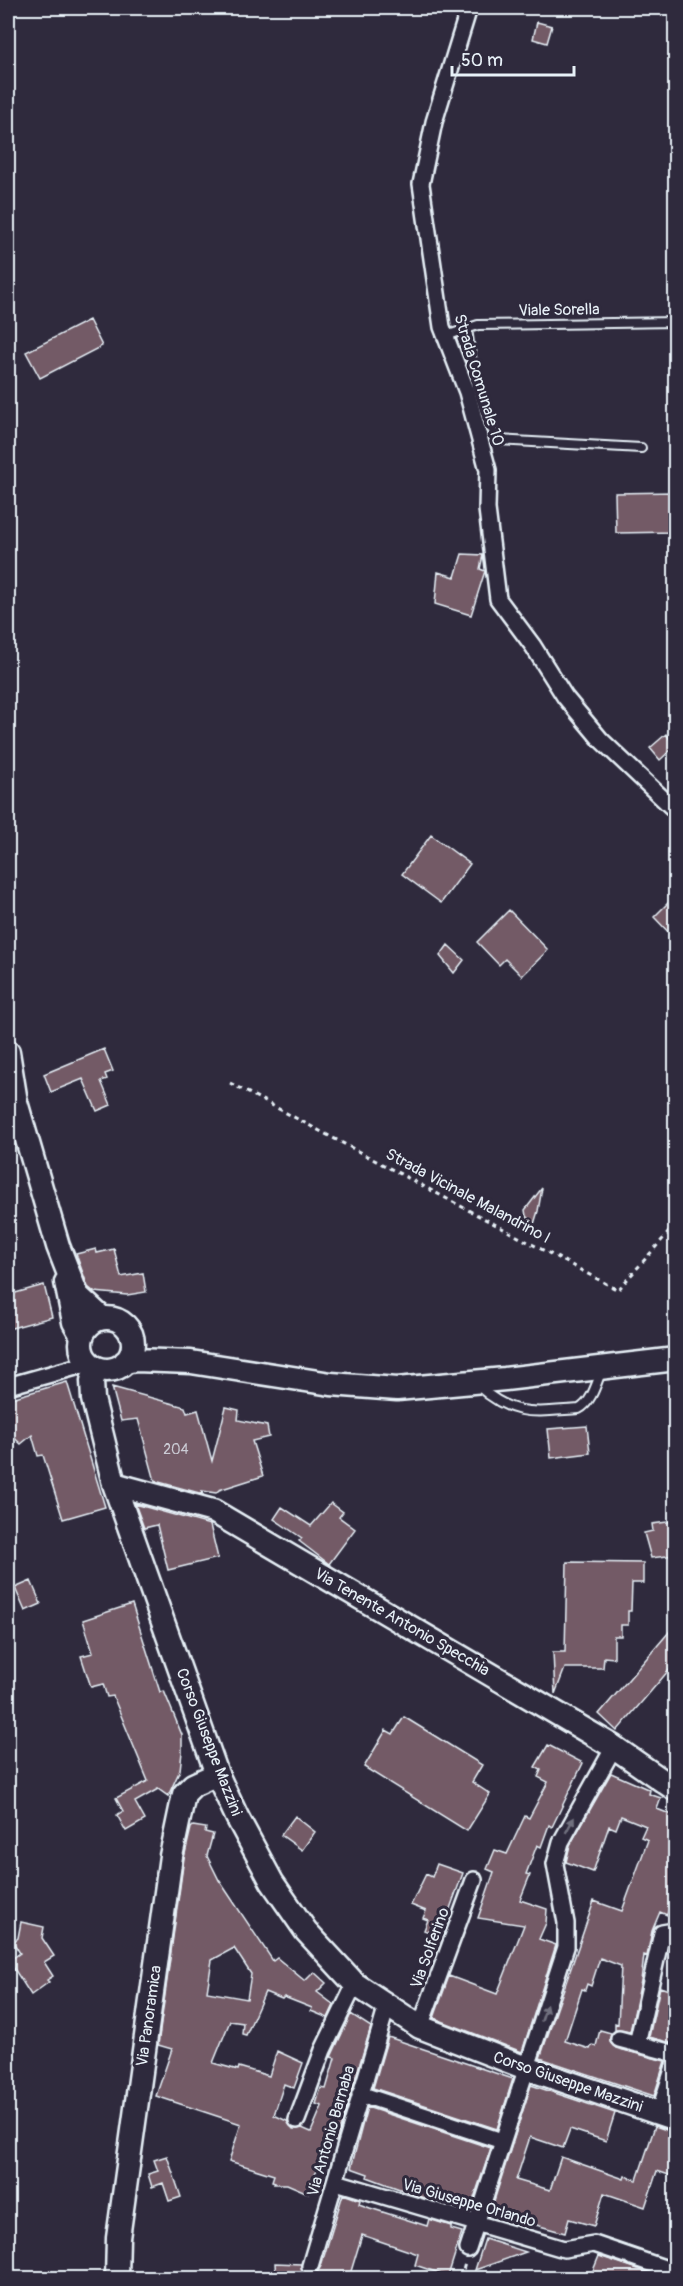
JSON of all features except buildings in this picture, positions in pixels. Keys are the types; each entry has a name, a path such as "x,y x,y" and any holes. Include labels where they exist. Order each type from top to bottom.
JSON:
{"main road":[{"path":"8,1052 16,1102 58,1245 77,1295 102,1318"},
{"path":"58,1245 74,1322 82,1336 82,1348 106,1366 136,1360 191,1362 331,1384 397,1389 675,1359"},
{"path":"82,1336 88,1326 102,1318 110,1318 121,1321 132,1335 155,1349 191,1362"},
{"path":"106,1366 132,1352 132,1335"},
{"name":"Corso Giuseppe Mazzini","path":"106,1366 105,1380 96,1413 114,1484 217,1773 237,1817 272,1882 306,1931 355,1984 420,2027 526,2068 667,2116"},
{"name":"Via Tenente Antonio Specchia","path":"114,1484 213,1511 614,1747 675,1790"},
{"name":"Via Panoramica","path":"117,2278 118,2238 171,1856 184,1794 193,1785 217,1773"}],"street":[{"name":"Strada Comunale 10","path":"469,8 434,122 421,184 442,327 467,392 488,470 486,509 498,599 533,646 565,697 601,740 675,811"},
{"path":"8,1386 106,1366"},
{"path":"468,2249 566,1947 566,1923 555,1864 561,1842 614,1747"},
{"name":"Via Solferino","path":"420,2027 474,1880"},
{"path":"637,2044 662,1933 674,1931 675,1927"},
{"path":"297,2120 323,2050 355,1984"},
{"name":"Via Antonio Barnaba","path":"310,2266 387,2006"},
{"path":"619,2039 675,2054"},
{"path":"667,2116 675,2060"},
{"path":"360,2094 502,2140"},
{"name":"Via Giuseppe Orlando","path":"336,2182 564,2249 594,2244 675,2272"}],"lane":[{"name":"Viale Sorella","path":"446,336 478,325 675,322"},
{"path":"467,328 481,398 489,426 498,440 641,448"},
{"path":"474,1382 493,1399 525,1412 579,1409 584,1407 595,1389 602,1368"}],"path":[{"name":"Strada Vicinale Malandrino I","path":"230,1083 618,1290 675,1224"}]}
